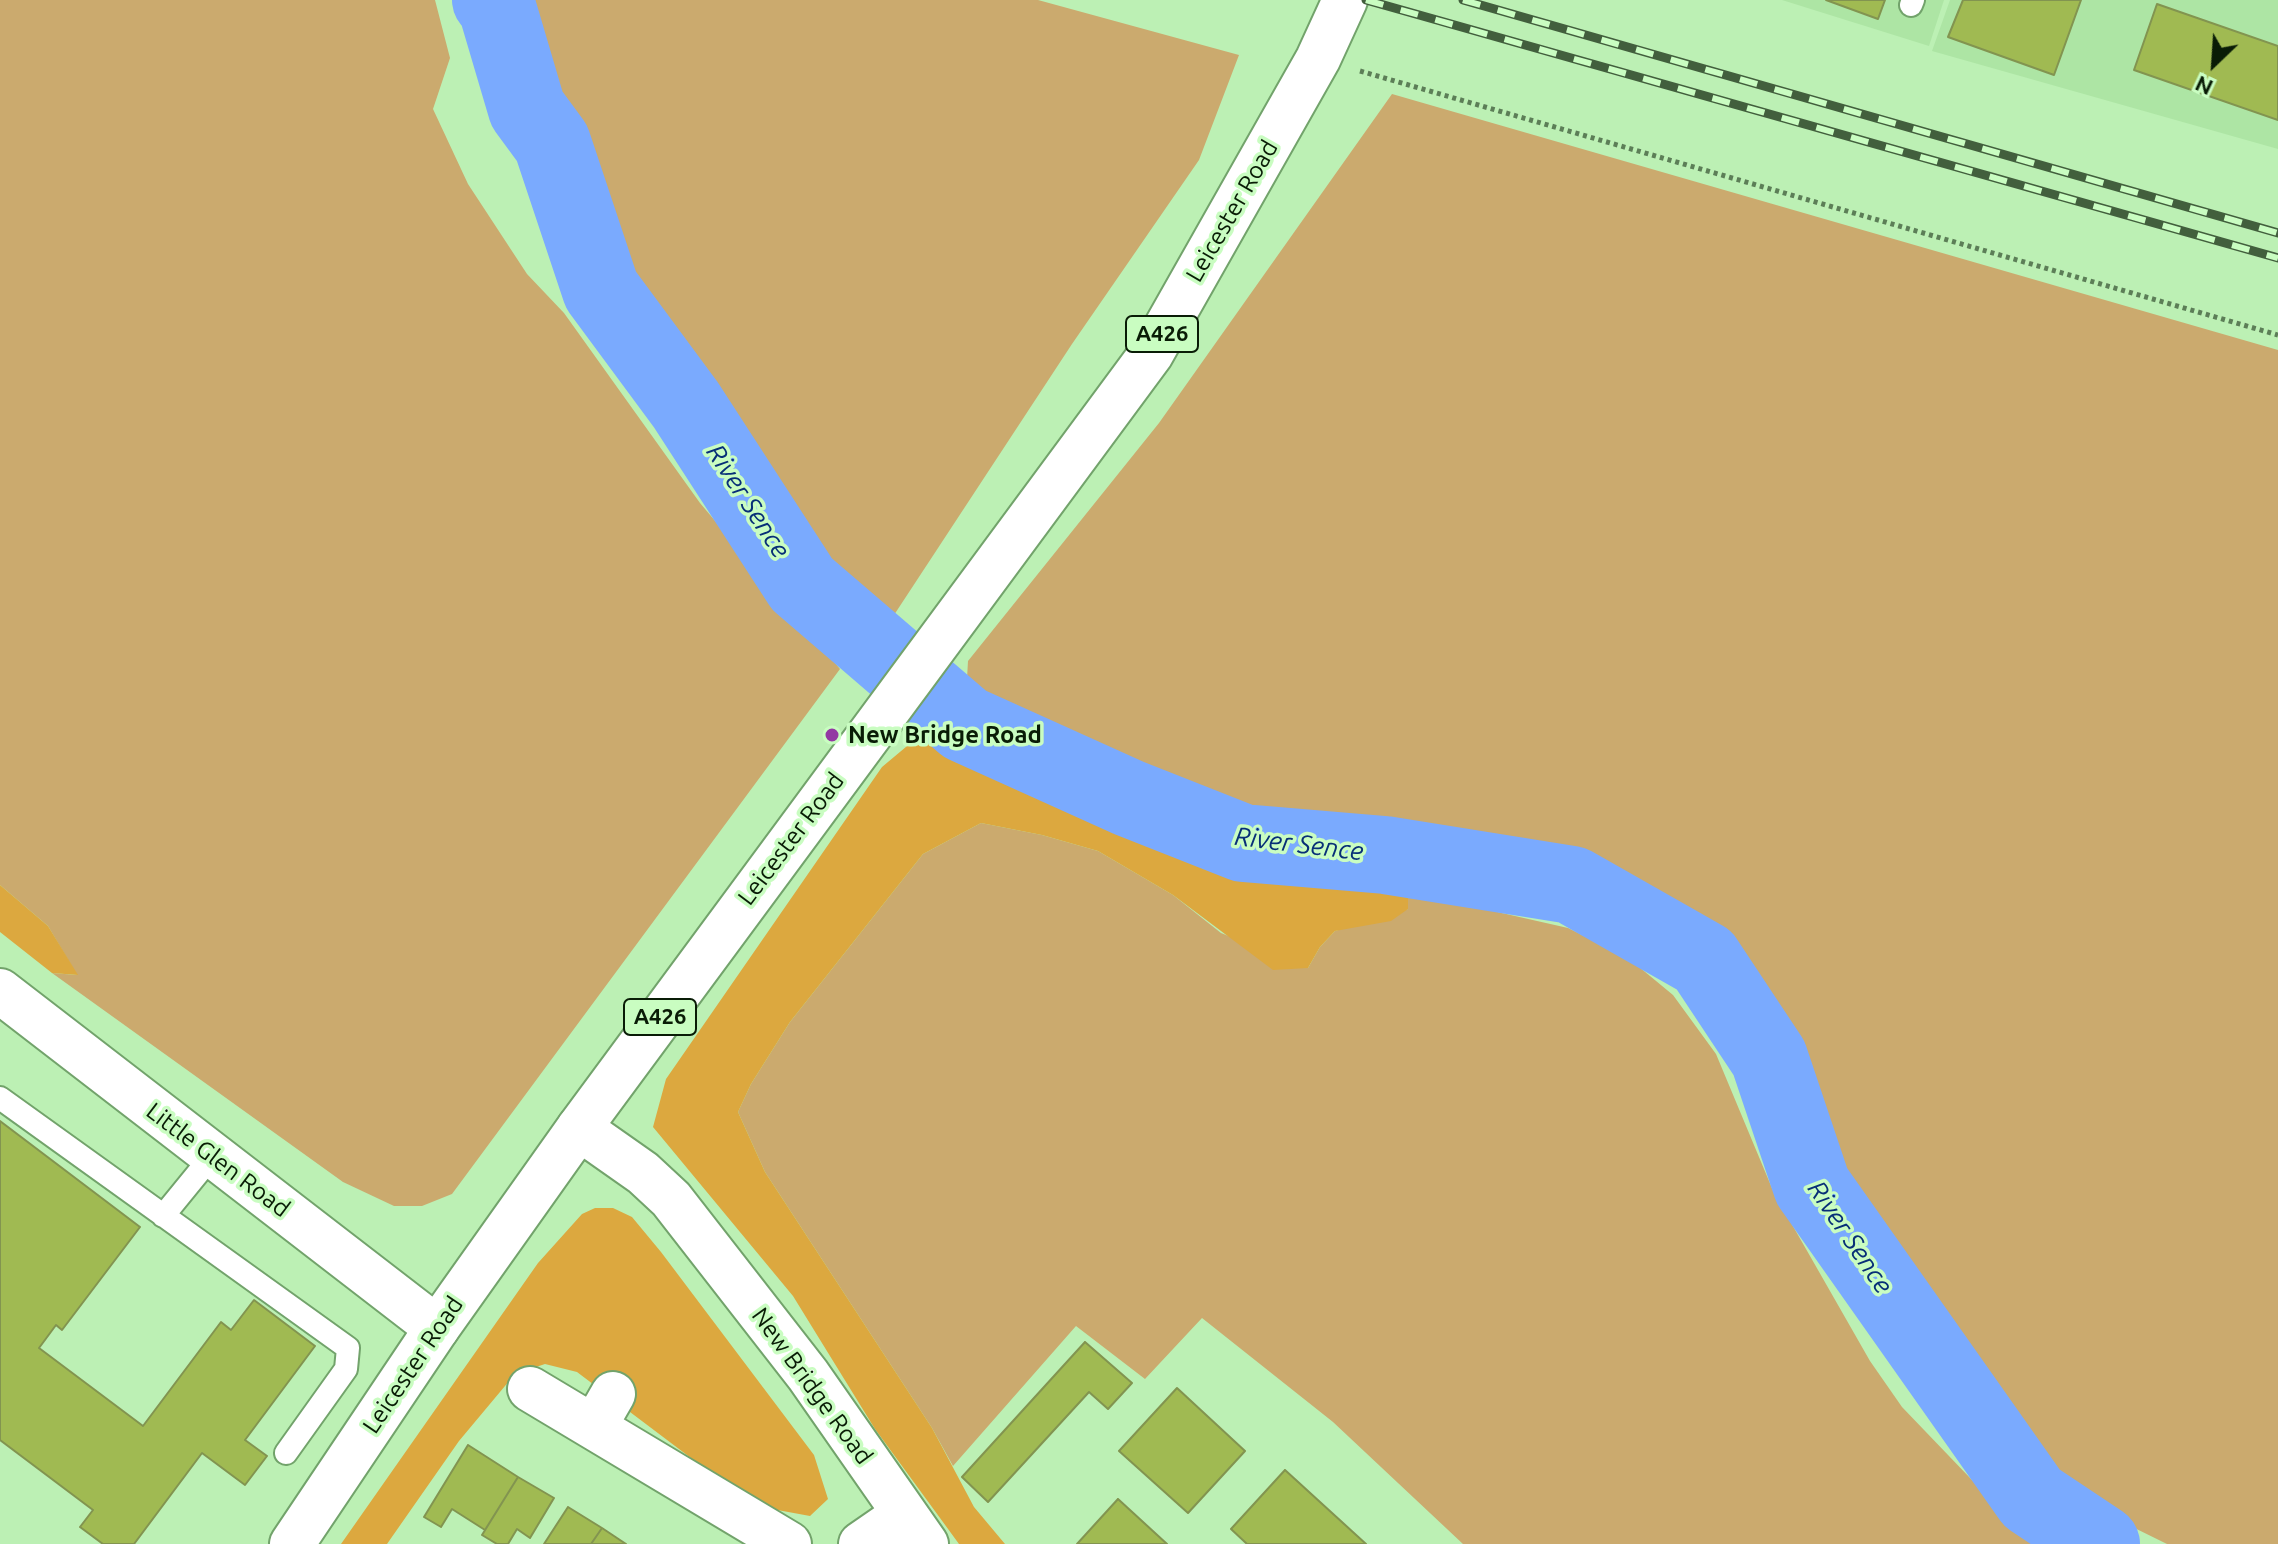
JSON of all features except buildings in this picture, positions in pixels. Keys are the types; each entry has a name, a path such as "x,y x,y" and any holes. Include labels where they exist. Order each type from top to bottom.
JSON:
{"main road":[{"name":"Leicester Road","path":"292,1544 437,1328 579,1128 744,900 889,712 1151,354 1318,59 1345,0"},
{"name":"Little Glen Road","path":"0,991 437,1328"},
{"name":"New Bridge Road","path":"579,1128 643,1173 671,1199 808,1375 914,1530 861,1544"},
{"path":"530,1389 604,1410 789,1544"}],"lane":[{"path":"0,1098 348,1348 346,1369 286,1453"},
{"path":"163,1216 212,1156"}],"path":[{"path":"1318,59 2278,335"}],"shaded area":[{"path":"0,0 435,0 450,58 433,109 468,184 527,274 564,313 700,503 840,669 452,1194 422,1206 394,1206 343,1182 52,973 77,975 48,926 0,885"},
{"path":"505,0 1038,0 1239,55 1199,160 1072,344 894,615 875,621 833,594 798,526 571,226 542,157 536,91 522,37"},
{"path":"1782,0 1944,0 1929,46"},
{"path":"1950,0 2278,0 2278,149 1932,51"},
{"path":"1392,94 2278,350 2278,1544 2167,1544 2102,1512 2032,1485 1965,1390 1932,1324 1833,1196 1796,1091 1757,1013 1692,938 1581,870 1456,847 1237,831 965,714 968,661 1159,423"},
{"path":"925,731 1004,770 1180,844 1408,897 1408,909 1391,921 1335,931 1320,947 1308,968 1273,970 1173,895 1098,851 1042,835 981,823 923,854 790,1022 751,1084 738,1112 765,1172 932,1428 974,1507 1005,1544 959,1544 875,1429 793,1296 653,1127 666,1079 882,767"},
{"path":"981,823 1042,835 1098,851 1173,895 1221,933 1308,968 1320,947 1335,931 1408,909 1408,897 1462,904 1568,928 1627,957 1673,995 1716,1054 1774,1193 1870,1361 1902,1407 1995,1504 2050,1544 1463,1544 1333,1422 1202,1318 1145,1379 1076,1326 953,1466 932,1428 765,1172 738,1112 751,1084 790,1022 923,854"},
{"path":"0,885 48,926 78,975 52,973 0,932"},
{"path":"595,1208 613,1208 632,1217 661,1252 814,1455 828,1499 810,1516 772,1509 732,1489 577,1372 545,1364 515,1374 459,1441 387,1544 341,1544 538,1263 582,1214"}],"waterway":[{"name":"River Sence","path":"491,0 496,4 527,109 552,143 601,290 686,405 802,584 965,724 1129,798 1243,843 1385,855 1572,885 1704,960 1769,1058 1812,1186 2032,1498 2101,1544"}],"railway":[{"path":"1366,0 2278,258"},
{"path":"1463,0 2278,233"}],"place":[{"name":"New Bridge Road","path":"832,735"}]}
